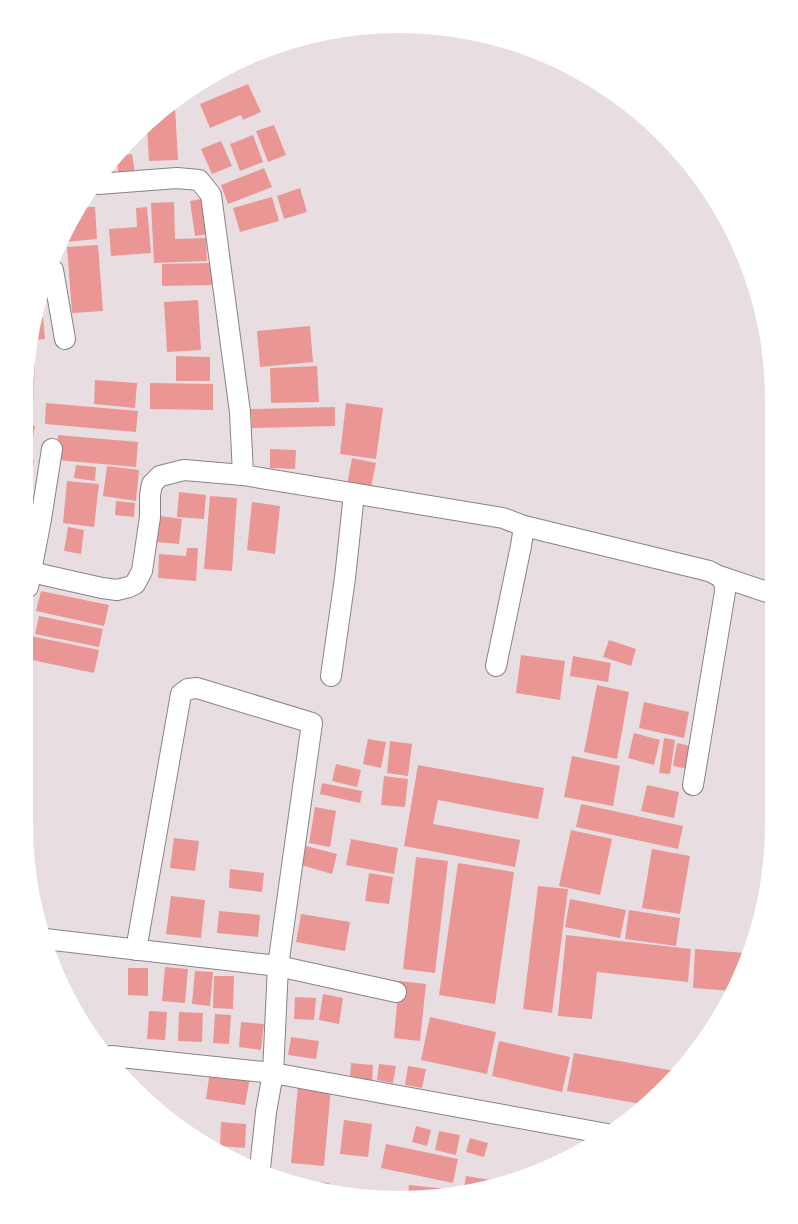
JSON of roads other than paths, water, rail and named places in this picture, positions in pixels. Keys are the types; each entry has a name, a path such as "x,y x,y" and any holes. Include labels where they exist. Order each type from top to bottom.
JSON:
{"street":[{"path":"104,184 177,178 199,180 211,195 240,412 243,475"},
{"path":"55,274 65,339"},
{"path":"33,557 41,519 52,449"},
{"path":"33,576 44,576 117,590 135,584 142,571 150,516 152,484 160,476 184,470 243,475 503,518 524,526 709,571 722,577 765,591"},
{"path":"331,676 345,578 354,494"},
{"path":"496,666 524,526"},
{"path":"693,785 725,592 725,584 722,577"},
{"path":"136,950 181,694 188,689 197,688 312,723 278,966 273,1072 266,1112 260,1164"},
{"path":"51,940 278,966 396,992"},
{"path":"116,1057 273,1072 597,1132"}]}
